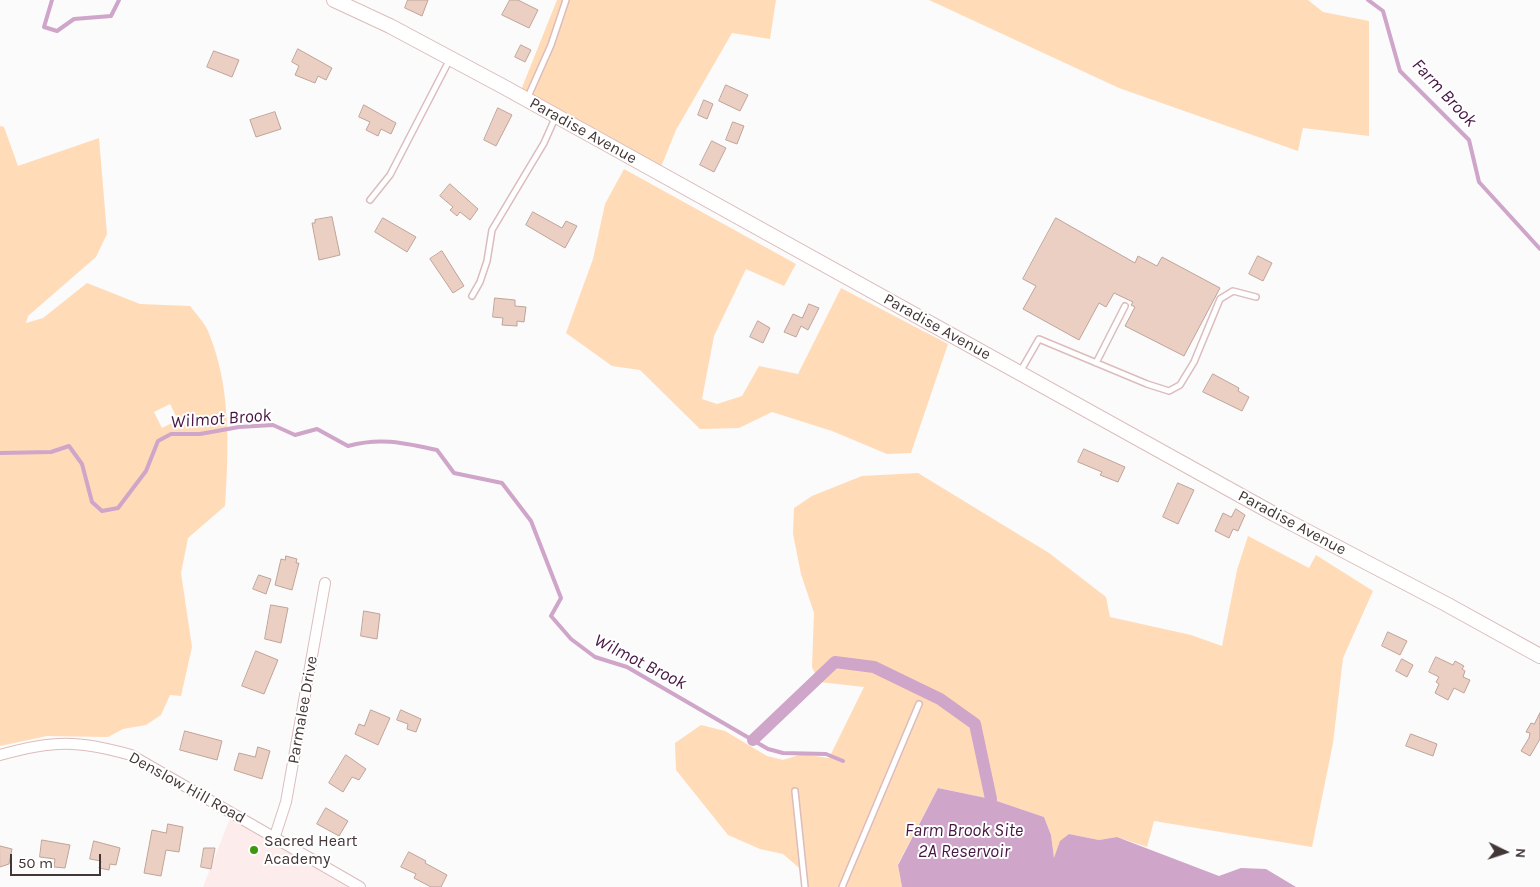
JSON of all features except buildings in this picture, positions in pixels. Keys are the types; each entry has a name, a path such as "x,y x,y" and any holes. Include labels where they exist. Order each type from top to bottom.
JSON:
{"street":[{"name":"Paradise Avenue","path":"334,0 450,58 1274,514 1446,604 1540,656"},
{"name":"Parmalee Drive","path":"275,836 286,802 325,582"},
{"name":"Denslow Hill Road","path":"0,755 24,748 72,742 98,746 130,755 275,836 360,887"}],"lane":[{"path":"527,100 566,0"},
{"path":"370,200 390,175 450,58"},
{"path":"472,296 480,282 492,230 544,143 556,116"},
{"path":"1020,373 1039,339 1147,384 1169,391 1180,384 1194,362 1220,299 1233,291 1256,297"},
{"path":"1096,363 1125,306"},
{"path":"842,887 919,704"},
{"path":"795,791 798,836 805,887"}],"shaded area":[{"path":"557,0 776,0 770,39 732,33 676,130 661,167 521,90"},
{"path":"929,0 1308,0 1323,12 1369,21 1369,136 1303,128 1298,151 1119,88"},
{"path":"0,126 4,127 18,166 99,138 107,234 96,257 28,316 26,323 43,318 87,283 140,304 190,306 208,331 221,373 227,417 227,462 225,506 188,538 181,573 192,647 181,696 170,695 161,715 146,725 123,729 108,737 47,736 0,746","holes":["170,404 178,420 162,428 154,412"]},
{"path":"624,169 796,264 784,286 746,269 714,336 702,399 717,404 742,396 759,366 798,374 841,288 948,344 911,453 887,454 832,431 772,412 739,428 700,429 640,370 612,366 566,333 593,259 605,204"},
{"path":"918,473 1049,553 1106,597 1110,617 1191,635 1222,646 1237,570 1248,536 1309,568 1316,555 1373,591 1343,658 1333,743 1312,847 1154,821 1147,847 1117,837 1099,840 1069,834 1054,859 1051,835 1044,817 991,799 938,788 898,864 902,887 807,887 805,873 783,854 760,849 728,835 676,770 675,743 701,725 725,731 767,756 783,760 802,754 829,758 864,687 819,682 812,667 814,613 801,574 793,534 794,508 812,496 862,476"},
{"name":"Sacred Heart Academy","path":"232,813 349,887 203,887"}],"water":[{"name":"Farm Brook Site 2A Reservoir","path":"938,788 991,799 1044,817 1051,835 1054,858 1060,841 1069,834 1099,840 1117,837 1219,876 1241,868 1266,869 1296,887 902,887 898,865"}],"waterway":[{"path":"52,0 44,27 57,31 74,19 111,16 119,0"},
{"name":"Farm Brook","path":"1368,0 1383,11 1400,71 1469,140 1479,182 1540,249"},
{"name":"Wilmot Brook","path":"0,453 51,452 69,446 82,464 92,502 102,511 118,508 146,471 158,441 171,434 200,434 239,427 273,425 295,435 317,429 348,446 382,441 437,450 454,473 502,483 531,521 561,598 551,616 571,639 595,657 627,667 768,749 783,753 826,754 843,761"},
{"path":"753,740 835,662 874,667 940,699 975,724 991,799 988,815"}],"place":[{"name":"Sacred Heart Academy","path":"254,850"}]}
